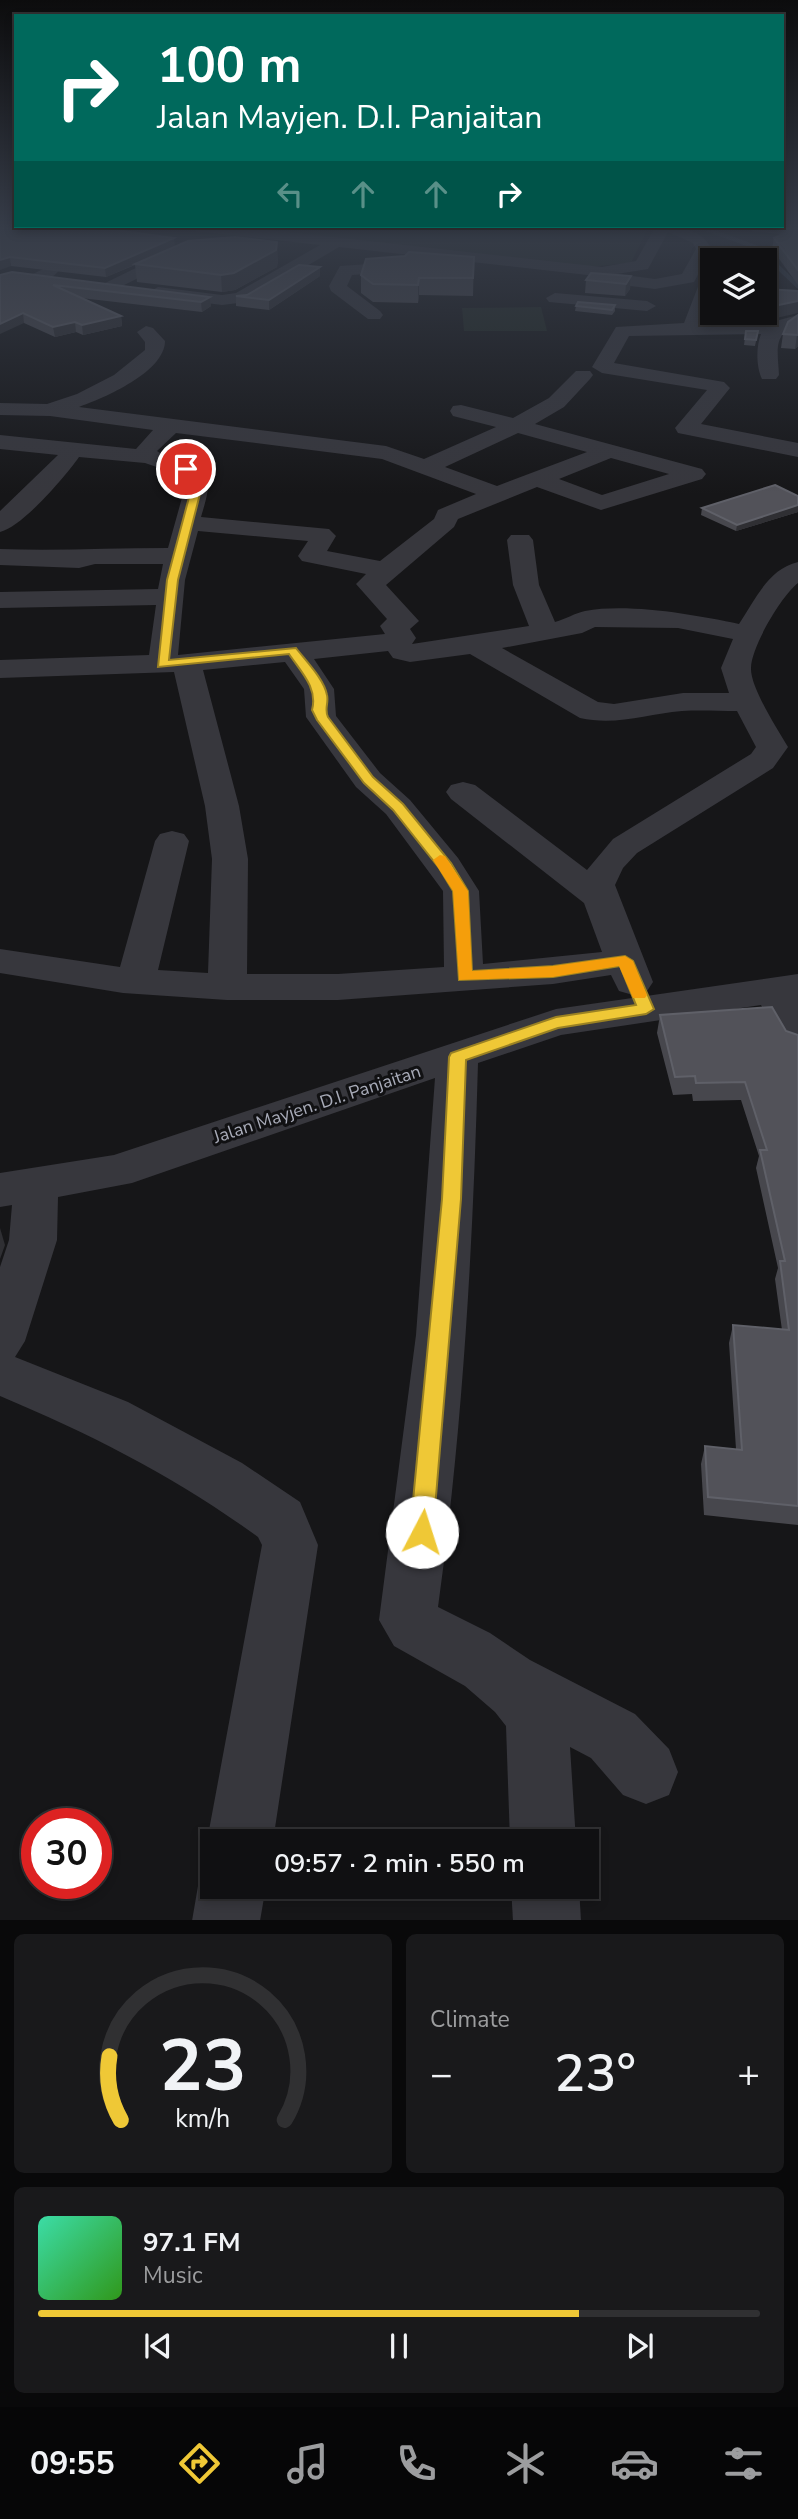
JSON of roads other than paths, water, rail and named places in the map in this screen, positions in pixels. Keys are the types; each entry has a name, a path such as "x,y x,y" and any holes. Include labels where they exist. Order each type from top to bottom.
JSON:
{"street":[{"path":"684,315 623,331 602,367 718,386 720,388 686,428 725,438 798,450"},
{"path":"690,315 774,328 798,319"},
{"path":"774,328 769,334 766,350 769,371 790,370"},
{"path":"50,410 89,398 131,376 155,351 155,341 146,332"},
{"path":"428,466 554,404 583,375"},
{"path":"0,427 11,409 50,410 386,453 428,466 495,493"},
{"path":"461,411 611,450 694,475 601,503 537,479"},
{"path":"248,435 264,419"},
{"path":"149,457 145,453 149,444 171,426"},
{"path":"672,467 725,438"},
{"path":"0,442 149,457 194,472 197,486 170,597 175,663 222,806 230,859 226,987"},
{"path":"0,525 37,487 60,470 74,449"},
{"path":"0,669 175,663 396,642 402,638 394,626 405,620 380,592 369,584 386,574 385,570 444,522 447,515 495,493 611,450"},
{"path":"188,523 320,534 323,536 311,556 385,570"},
{"path":"520,540 526,585 545,632"},
{"path":"0,557 79,560 95,556 179,556"},
{"path":"646,1009 607,924 597,885 607,864 625,846 762,761 772,747 747,702 736,668 749,634 791,583"},
{"path":"0,600 170,597"},
{"path":"396,642 407,653 475,645 584,625 587,619 678,620 749,634"},
{"path":"475,645 591,711 614,713 683,702 747,702"},
{"path":"292,650 318,688 322,698 319,710 321,718 368,780 398,807 446,866 461,891 464,976"},
{"path":"762,761 798,757"},
{"path":"463,792 601,898"},
{"path":"136,981 172,841"},
{"path":"0,961 136,981 226,987 338,987 464,976 553,972 625,961"},
{"path":"785,989 798,1038"},
{"name":"Jalan Mayjen. D.I. Panjaitan","path":"18,1187 116,1171 556,1022 785,989"},
{"path":"457,1057 452,1199 422,1532 410,1597 409,1620 415,1626 471,1655 512,1684 613,1736 646,1772"},
{"path":"0,1341 33,1240 18,1187"},
{"path":"0,1373 148,1437 223,1480 281,1520 290,1545 288,1569 242,1829"},
{"path":"512,1684 528,1703 537,1723 542,1829"},
{"path":"226,1920 230,1899"},
{"path":"546,1899 547,1920"}]}
